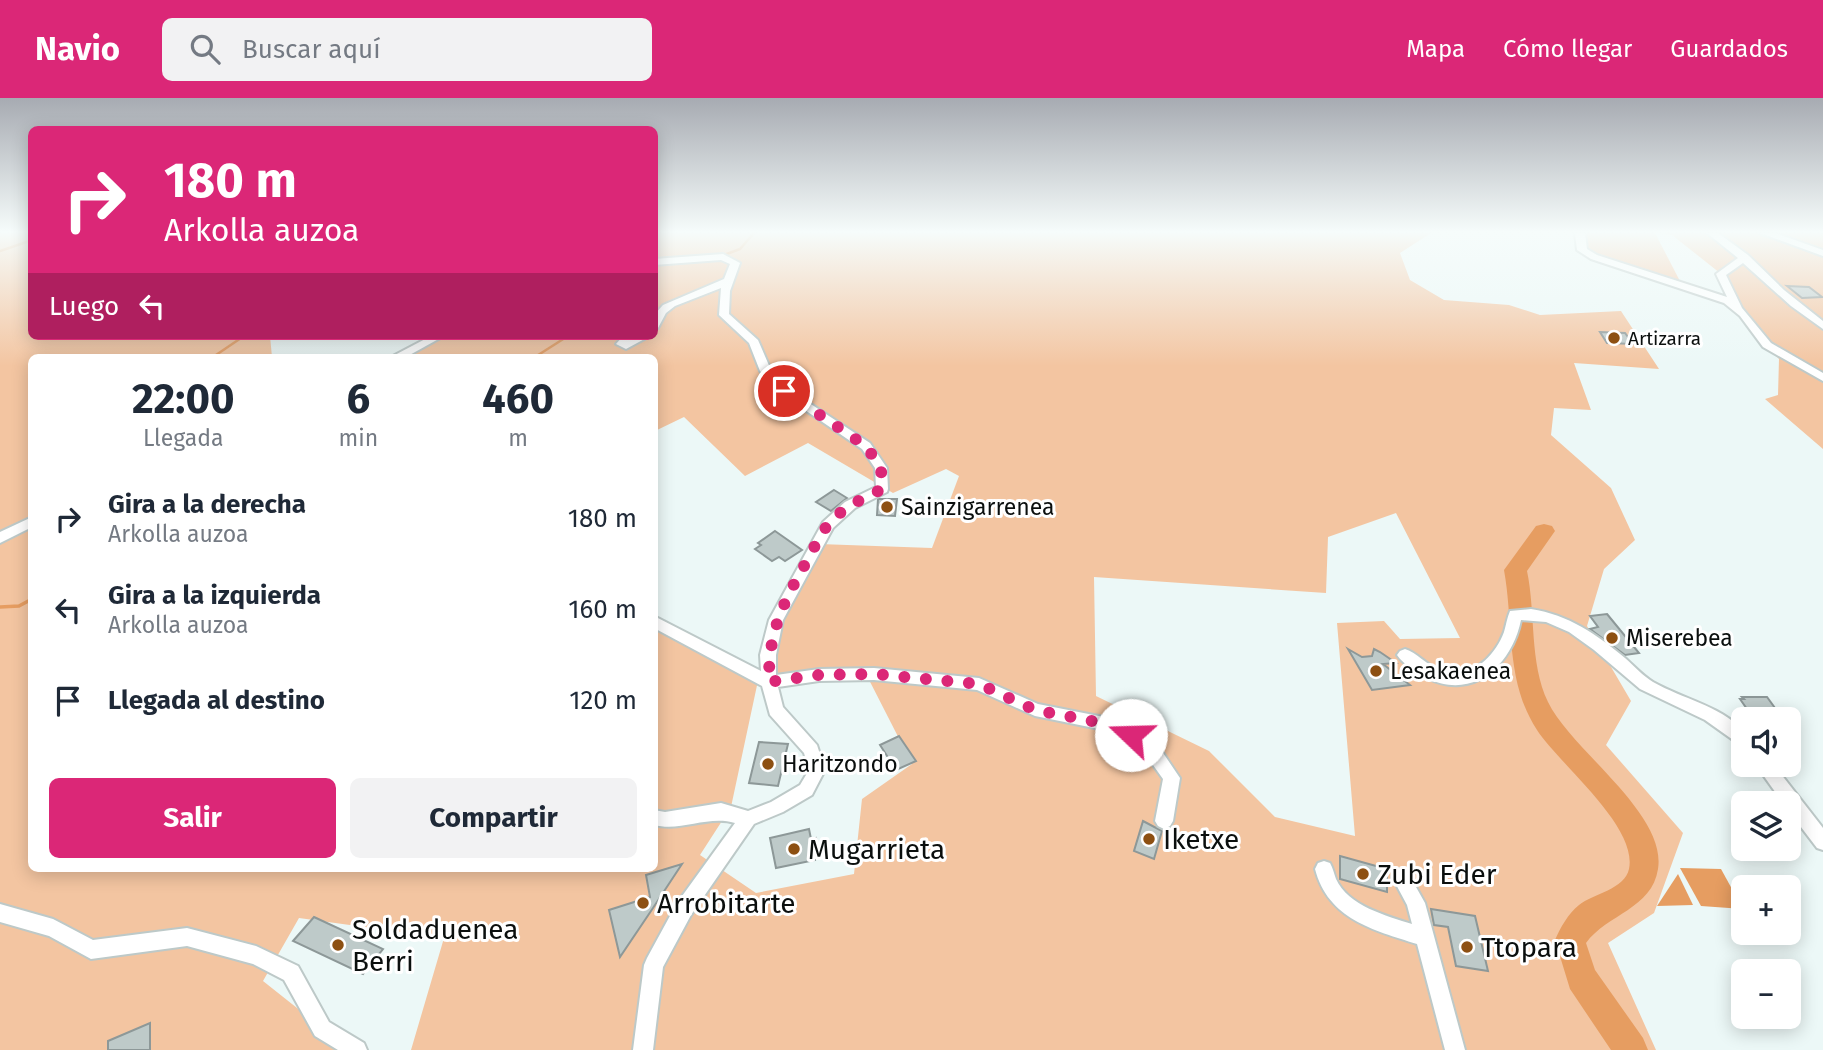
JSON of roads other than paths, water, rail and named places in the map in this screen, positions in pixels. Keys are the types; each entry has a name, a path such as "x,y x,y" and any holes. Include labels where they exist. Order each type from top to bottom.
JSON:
{"street":[{"path":"643,1050 654,965 684,909 748,819 806,790 817,770 811,750 776,709 769,682 768,655 776,620 828,525 850,505 882,489 881,468 866,446 784,391 766,371 754,342 724,315 730,277"},
{"path":"1659,277 1706,292 1738,309"},
{"path":"1723,277 1738,309 1767,345 1823,378"},
{"path":"1765,277 1823,326"},
{"path":"658,316 668,304 698,295 728,281"},
{"path":"403,354 431,340"},
{"path":"625,340 621,344 626,346 637,340"},
{"path":"0,538 28,523"},
{"path":"1405,654 1439,679 1459,683 1478,677 1490,666 1511,638 1515,615 1540,615 1574,627 1646,686 1709,713 1731,728"},
{"path":"658,623 769,682 819,675 937,678 979,684 1035,710 1113,725 1149,746 1172,778 1164,821"},
{"path":"1773,777 1823,842"},
{"path":"658,818 665,820 721,811 748,819"},
{"path":"1324,869 1325,883 1354,911 1425,937"},
{"path":"1401,877 1416,903 1455,1050"},
{"path":"0,913 53,928 91,950 187,937 256,955 291,972 322,1030 357,1050"}],"waterway":[{"path":"217,354 238,340"},
{"path":"540,354 562,340"},
{"path":"1544,531 1515,570 1528,682 1545,721 1622,812 1643,851 1644,868 1635,887 1622,898 1590,915 1570,940 1581,978 1631,1050"},
{"path":"0,607 19,606 28,601"}],"place":[{"name":"Artizarra","path":"1614,338"},
{"name":"Sainzigarrenea","path":"887,507"},
{"name":"Miserebea","path":"1612,638"},
{"name":"Lesakaenea","path":"1376,671"},
{"name":"Haritzondo","path":"768,764"},
{"name":"Iketxe","path":"1149,839"},
{"name":"Mugarrieta","path":"794,849"},
{"name":"Zubi Eder","path":"1363,874"},
{"name":"Arrobitarte","path":"643,903"},
{"name":"Soldaduenea Berri","path":"338,945"},
{"name":"Ttopara","path":"1467,947"}]}
